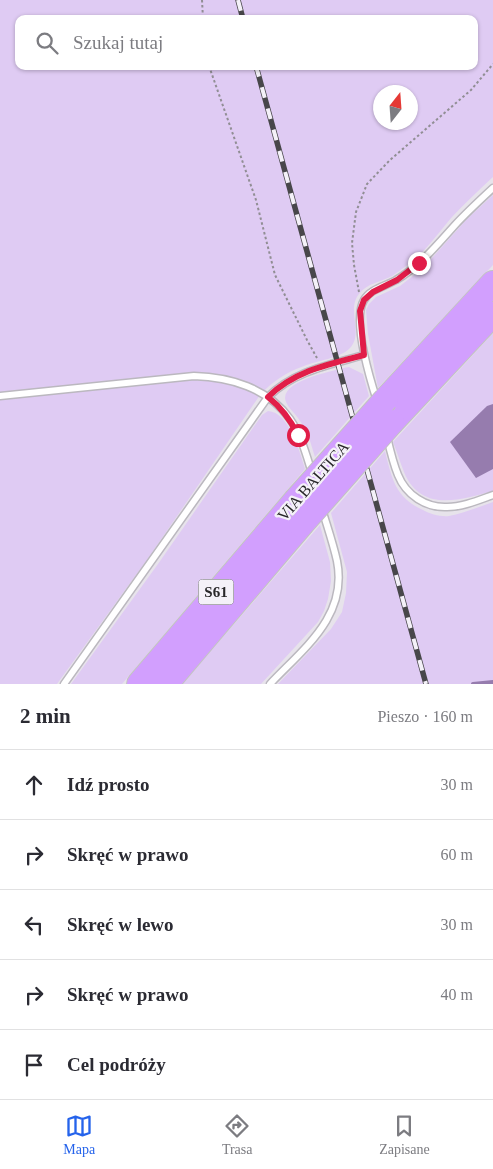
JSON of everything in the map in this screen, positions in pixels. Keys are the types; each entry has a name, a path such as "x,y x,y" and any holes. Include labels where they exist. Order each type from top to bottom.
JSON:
{"highway":[{"name":"VIA BALTICA","path":"139,684 294,501 493,283"},
{"name":"VIA BALTICA","path":"166,684 301,525 392,422 493,314"}],"lane":[{"path":"493,188 419,263 397,280 373,292 364,300 360,311 364,355 398,475 405,488 416,498 430,505 447,507 466,504 493,495"},
{"path":"64,684 268,397 298,374 364,355"},
{"path":"0,396 194,376 231,380 268,397 280,406 295,427 306,452 316,488"},
{"path":"270,684 327,621 334,606 338,578 337,562 319,497"}],"path":[{"path":"202,0 203,15"},
{"path":"364,300 358,290 352,243 356,212 367,184 390,160 471,90 493,64"},
{"path":"210,70 256,200 275,274 307,340 322,366"}],"shaded area":[{"path":"0,0 493,0 493,177 452,217 414,260 392,276 362,290 355,300 356,329 354,342 350,348 335,357 309,364 285,374 260,395 149,557 57,684 0,684"},
{"path":"493,195 493,265 378,388 368,334 366,310 369,304 376,297 400,286 423,268 467,219"},
{"path":"493,333 493,491 455,500 442,500 420,494 411,485 404,472 393,442"},
{"path":"349,367 363,374 369,396 315,457 305,429 287,405 286,395 290,388 299,382"},
{"path":"493,404 493,469 476,478 450,442 487,406"},
{"path":"268,411 275,413 288,425 297,443 305,469 122,684 71,684 262,415"},
{"path":"385,451 393,479 401,493 414,505 432,514 449,516 493,502 493,684 278,684 331,629 342,612 346,593 347,572 331,513"},
{"path":"320,525 330,562 331,581 328,599 318,622 261,684 182,684"}],"waterway":[{"path":"473,684 493,682"}],"railway":[{"path":"238,0 242,15"},
{"path":"257,70 426,684"}],"route":[{"path":"298,435 291,420 280,406 268,397 274,390 298,374 364,355 360,311 364,300 373,292 397,280 419,263"}]}
